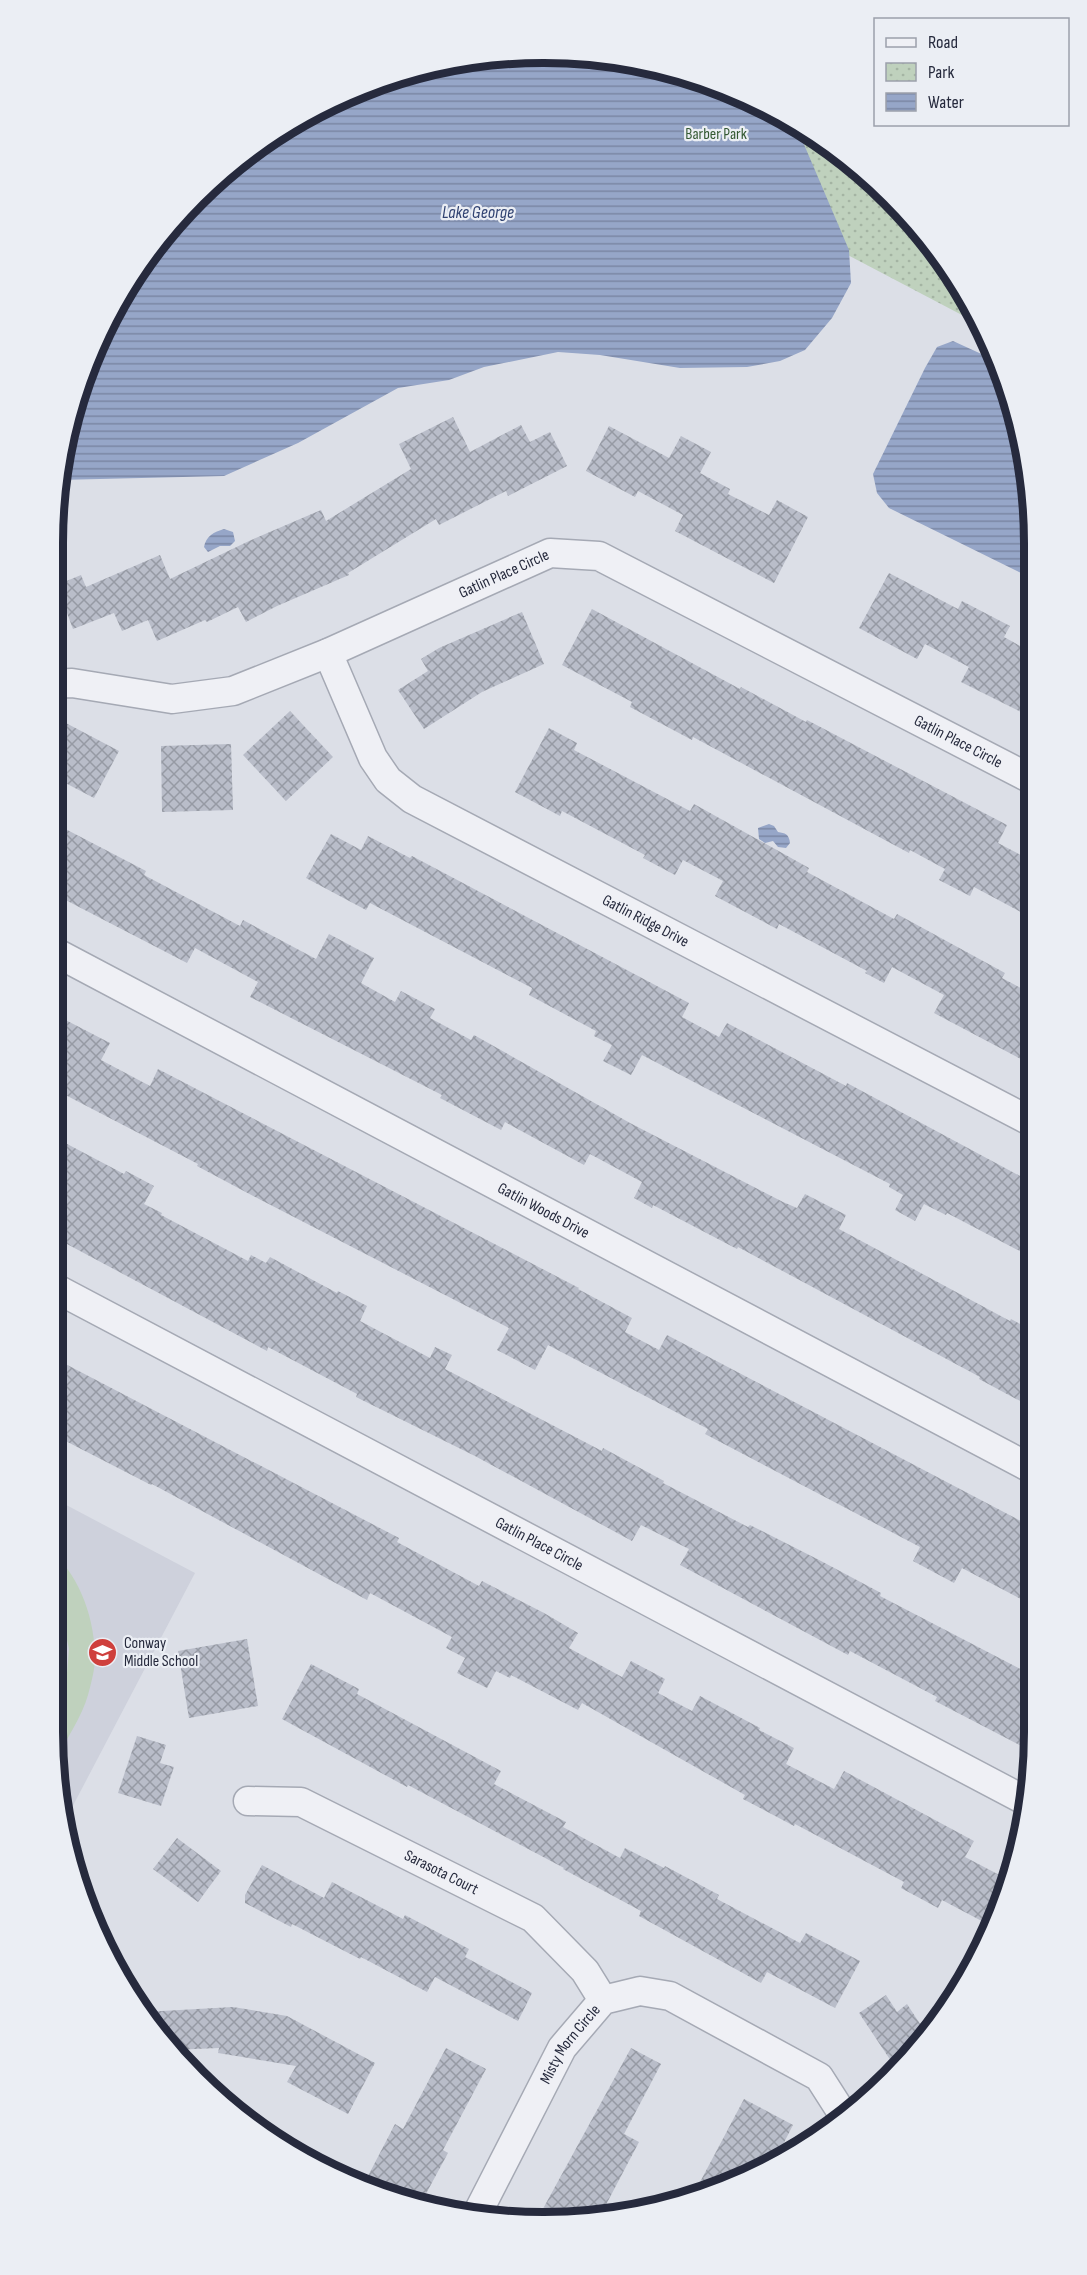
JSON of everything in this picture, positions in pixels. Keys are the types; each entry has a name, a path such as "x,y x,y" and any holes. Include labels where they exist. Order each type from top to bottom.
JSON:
{"street":[{"name":"Gatlin Place Circle","path":"63,683 172,699 233,691 328,653 550,553 599,556 1024,775"},
{"name":"Gatlin Ridge Drive","path":"328,653 373,758 388,780 412,799 1024,1118"},
{"name":"Gatlin Woods Drive","path":"63,957 1024,1465"},
{"name":"Gatlin Place Circle","path":"63,1293 1019,1797"},
{"name":"Sarasota Court","path":"248,1801 301,1802 533,1918 585,1971 603,2000"},
{"name":"Misty Morn Circle","path":"480,2208 562,2048 603,2000 640,1991 670,1996 819,2077 840,2110"}],"shaded area":[{"name":"Conway Middle School","path":"63,1503 195,1573 70,1812 63,1732"}],"green space":[{"name":"Barber Park","path":"544,63 575,64 637,72 698,89 784,127 836,162 883,204 925,251 967,318 489,66"},
{"path":"63,1563 79,1587 89,1615 95,1658 93,1676 85,1703 63,1746 63,1688 69,1649 64,1626"}],"water":[{"name":"Lake George","path":"544,63 606,67 668,79 727,100 784,127 801,138 849,250 851,283 832,318 805,350 780,361 747,367 680,368 600,355 558,352 484,367 449,380 398,388 298,443 224,476 67,480 79,419 89,389 113,331 144,277 182,227 227,182 251,162 303,127 360,100 419,79 481,67"},
{"path":"953,341 985,356 987,360 1008,419 1015,450 1023,512 1024,575 889,508 877,493 873,474 937,347"},
{"path":"224,529 233,532 235,541 230,546 220,546 208,552 204,547 209,537"},
{"path":"769,824 774,826 778,832 788,836 790,843 786,848 778,847 773,841 765,843 759,839 758,828"}],"building":[{"path":"453,417 470,452 521,425 530,442 550,432 567,466 508,496 506,491 439,525 436,519 348,573 349,575 246,622 238,607 207,622 205,620 157,641 148,620 122,631 114,613 73,629 67,613 63,615 63,582 81,575 86,587 160,555 170,579 321,510 326,521 411,469 399,444"},
{"path":"609,426 669,458 681,436 711,452 700,473 730,489 728,494 769,515 777,500 808,517 774,583 675,531 683,515 638,491 635,497 586,471"},
{"path":"889,573 958,609 962,601 1010,626 1004,637 1024,648 1024,714 961,682 969,667 925,644 917,659 859,628"},
{"path":"592,609 740,689 741,687 806,722 807,720 1007,825 998,843 1024,857 1024,914 974,887 970,896 939,880 945,869 910,850 909,853 693,737 692,740 630,707 632,702 562,665"},
{"path":"522,612 544,664 482,692 424,729 398,690 428,671 421,659 439,648"},
{"path":"290,711 333,757 286,801 243,755"},
{"path":"64,722 119,751 94,798 63,782"},
{"path":"549,728 577,743 574,750 690,811 694,804 809,868 807,872 894,919 897,914 1005,973 1002,978 1024,990 1024,1061 934,1013 944,995 892,967 884,983 865,973 867,971 779,924 777,929 715,896 723,881 683,860 675,875 643,858 645,855 562,811 560,816 515,792"},
{"path":"231,744 233,810 162,812 161,746"},
{"path":"63,828 146,871 144,875 240,926 243,920 316,959 329,934 374,958 361,983 395,1002 401,991 435,1009 430,1018 471,1040 474,1035 630,1123 783,1202 797,1208 805,1194 846,1215 839,1229 1010,1321 1011,1319 1024,1326 1024,1403 979,1379 980,1377 738,1247 737,1249 653,1205 652,1208 634,1198 642,1182 590,1154 584,1165 505,1122 501,1130 440,1098 442,1095 250,997 258,982 195,948 187,963 63,899"},
{"path":"331,834 361,850 368,836 410,858 412,856 689,1003 682,1017 719,1037 727,1023 846,1086 847,1083 1024,1178 1024,1253 947,1213 946,1215 924,1204 915,1221 895,1210 903,1195 889,1187 890,1184 642,1055 631,1075 603,1061 612,1045 594,1036 596,1031 529,995 532,988 370,903 366,910 306,878"},
{"path":"63,1019 110,1043 101,1060 150,1086 158,1069 579,1288 632,1318 625,1332 659,1350 667,1335 1024,1523 1024,1601 962,1568 954,1583 913,1561 920,1547 705,1434 708,1429 548,1345 535,1370 497,1350 509,1328 259,1199 197,1166 198,1164 63,1094"},
{"path":"63,1142 124,1174 126,1171 154,1186 144,1204 162,1213 161,1215 248,1261 251,1255 266,1263 270,1257 337,1293 338,1291 367,1306 360,1321 430,1358 435,1347 452,1355 445,1369 602,1451 603,1448 664,1481 663,1483 748,1527 750,1525 821,1561 881,1593 880,1596 1024,1671 1024,1747 935,1701 937,1697 850,1651 848,1655 680,1565 689,1549 641,1525 632,1541 475,1456 356,1397 357,1394 268,1347 267,1351 63,1242"},
{"path":"63,1363 399,1538 397,1542 479,1586 482,1581 544,1613 578,1633 569,1648 622,1677 631,1661 665,1679 658,1693 692,1711 700,1696 760,1728 759,1730 794,1748 786,1764 834,1789 844,1771 974,1841 965,1857 1001,1876 984,1922 942,1900 938,1908 901,1888 904,1882 743,1799 745,1795 582,1703 578,1710 511,1675 510,1678 496,1671 487,1688 457,1673 465,1658 446,1648 452,1637 370,1593 367,1600 63,1440"},
{"path":"247,1639 258,1706 189,1718 178,1651"},
{"path":"311,1664 359,1689 357,1694 501,1771 494,1784 566,1822 563,1827 620,1858 625,1848 719,1895 717,1899 800,1943 806,1933 860,1961 835,2008 767,1972 761,1983 639,1916 641,1911 564,1868 282,1719"},
{"path":"137,1736 166,1745 160,1763 174,1767 161,1806 118,1793"},
{"path":"177,1838 221,1871 198,1902 153,1869"},
{"path":"262,1865 324,1898 332,1882 403,1919 405,1915 469,1949 465,1957 532,1993 518,2021 435,1977 427,1992 361,1957 360,1959 292,1924 291,1927 245,1903 245,1895"},
{"path":"886,1995 897,2012 907,2004 922,2027 892,2062 859,2013"},
{"path":"233,2007 287,2016 375,2063 348,2114 287,2082 296,2066 218,2053 219,2048 183,2049 153,2011"},
{"path":"446,2048 486,2069 443,2150 448,2153 424,2197 389,2186 368,2176 395,2124 403,2129"},
{"path":"631,2048 661,2064 624,2134 639,2142 604,2208 541,2212"},
{"path":"744,2099 793,2125 780,2150 698,2186"}],"place":[{"name":"Conway Middle School","path":"103,1652"}]}
